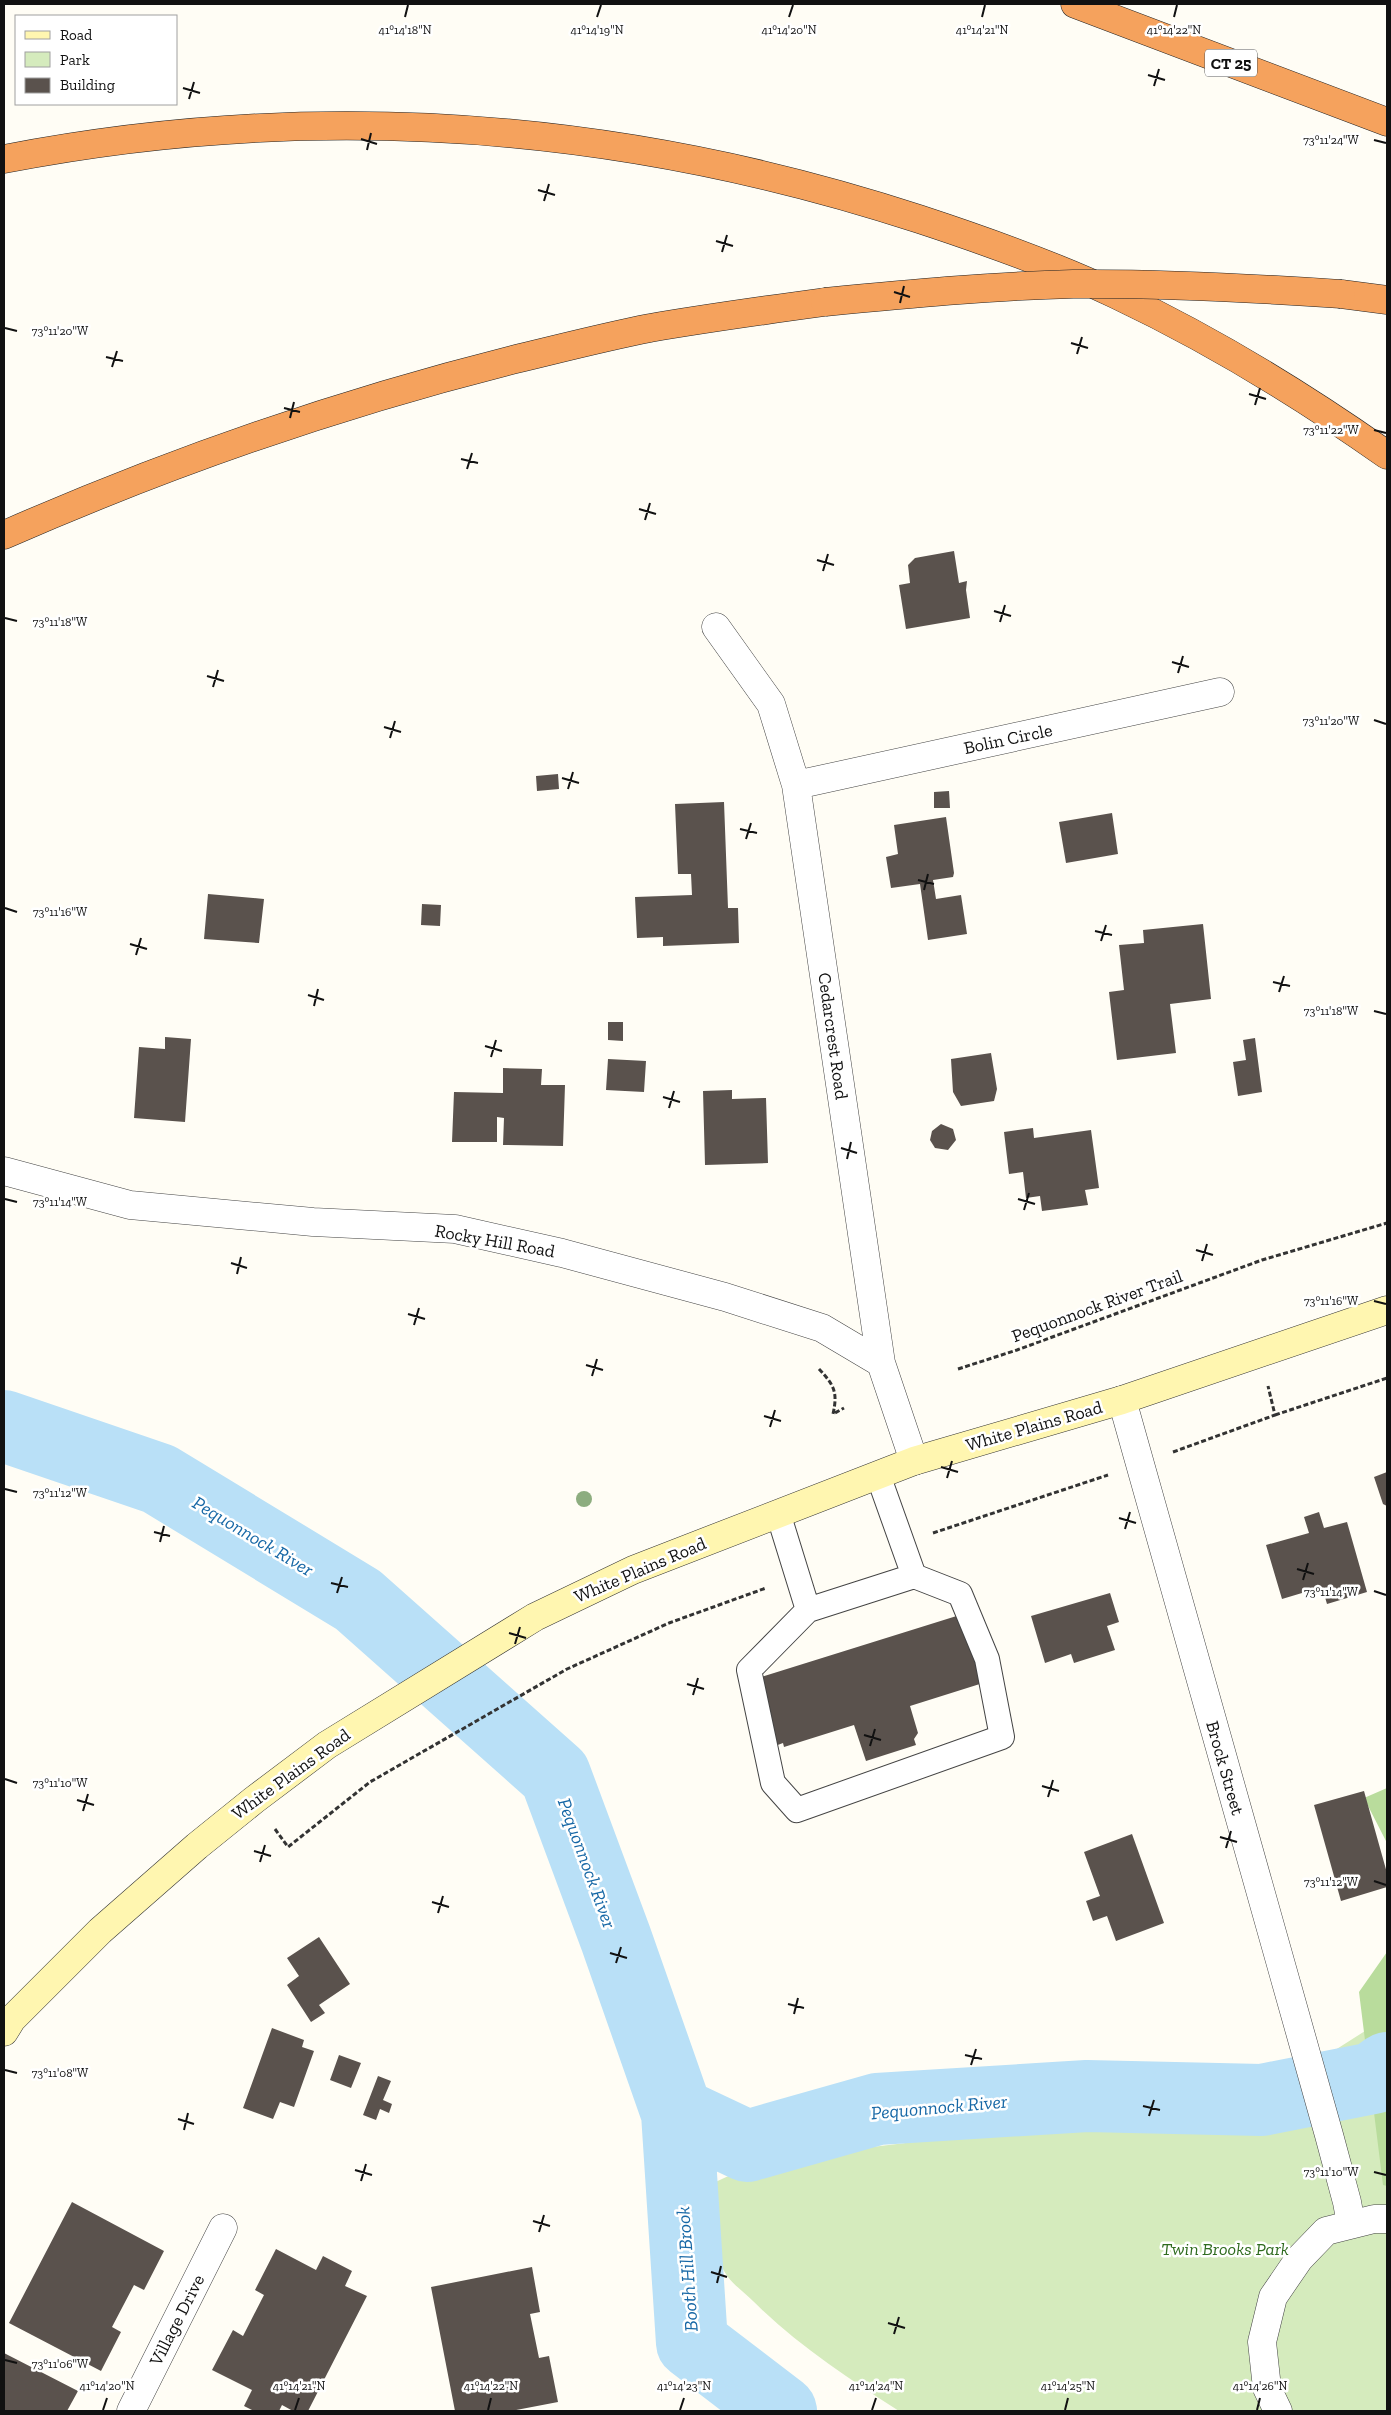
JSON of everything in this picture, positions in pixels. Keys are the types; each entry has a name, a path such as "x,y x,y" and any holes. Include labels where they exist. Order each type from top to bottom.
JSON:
{"highway":[{"name":"CT 25","path":"1076,4 1387,122"},
{"path":"4,159 119,140 191,132 276,126 351,125 425,127 577,140 653,151 731,166 874,205 962,233 1040,262 1116,294 1195,335 1267,376 1338,420 1387,455"},
{"path":"4,535 93,496 264,433 383,395 490,366 648,329 738,313 825,302 983,288 1074,284 1244,288 1341,294 1387,300"}],"main road":[{"name":"White Plains Road","path":"4,2032 12,2019 100,1931 196,1846 254,1800 327,1745 535,1617 633,1570 914,1461 1122,1400 1387,1310"}],"street":[{"name":"Cedarcrest Road","path":"716,626 771,704 796,785 881,1363 914,1461"},
{"name":"Bolin Circle","path":"796,785 1220,692"},
{"name":"Rocky Hill Road","path":"4,1171 130,1205 313,1222 455,1230 542,1249 725,1297 822,1328 881,1363"},
{"name":"Brock Street","path":"1122,1400 1348,2202 1351,2224"},
{"path":"1278,2411 1267,2388 1262,2342 1273,2297 1299,2259 1326,2231 1351,2224 1387,2219"},
{"name":"Village Drive","path":"131,2411 223,2228"}],"lane":[{"path":"878,1475 914,1576"},
{"path":"778,1513 808,1610"},
{"path":"914,1576 960,1594 987,1659 1002,1737 796,1810 773,1783 749,1670 808,1610 914,1576"}],"path":[{"name":"Pequonnock River Trail","path":"958,1369 1017,1350 1262,1260 1387,1223"},
{"path":"1262,1353 1275,1415"},
{"path":"813,1362 832,1383 836,1399 833,1414 844,1408"},
{"path":"903,1542 1140,1464 1275,1415 1387,1378"},
{"path":"254,1800 288,1847 370,1782 567,1669 669,1623 798,1577"}],"green space":[{"path":"1387,1788 1387,1843 1364,1798"},
{"path":"1387,1952 1387,2186 1383,2185 1359,1992"},
{"name":"Twin Brooks Park","path":"1387,2017 1387,2411 899,2411 842,2373 787,2332 728,2277 717,2256 710,2221 709,2185 763,2160 981,2134 1151,2094 1288,2080"}],"building":[{"path":"954,551 959,583 967,581 966,590 970,618 906,629 899,585 910,583 908,565 915,558"},
{"path":"558,774 559,789 537,791 536,776"},
{"path":"949,791 950,808 934,808 934,792"},
{"path":"724,802 728,908 738,908 739,943 663,946 663,937 637,938 635,897 692,895 691,874 678,874 675,804"},
{"path":"1112,813 1118,854 1066,863 1059,822"},
{"path":"946,817 954,873 953,877 933,880 936,899 961,895 967,934 928,940 920,884 891,888 886,857 898,854 894,825"},
{"path":"208,894 264,899 259,943 204,939"},
{"path":"422,904 441,905 440,926 421,925"},
{"path":"1203,924 1211,999 1170,1004 1176,1053 1117,1060 1109,992 1124,990 1119,945 1144,943 1143,930"},
{"path":"608,1022 623,1022 623,1041 608,1040"},
{"path":"165,1037 191,1039 185,1122 134,1118 139,1047 165,1049"},
{"path":"1255,1038 1262,1092 1238,1096 1233,1062 1246,1060 1243,1040"},
{"path":"991,1053 997,1089 994,1101 961,1106 953,1092 951,1059"},
{"path":"608,1059 646,1061 644,1092 606,1090"},
{"path":"503,1068 542,1069 541,1085 565,1085 563,1146 503,1145 504,1118 497,1117 497,1142 452,1142 454,1092 503,1093"},
{"path":"732,1090 732,1099 766,1098 768,1163 705,1165 703,1091"},
{"path":"941,1124 953,1129 956,1140 948,1150 935,1148 930,1140 932,1131"},
{"path":"1033,1128 1034,1138 1091,1130 1099,1188 1085,1190 1088,1205 1042,1211 1040,1196 1026,1198 1023,1172 1009,1174 1004,1132"},
{"path":"1387,1472 1387,1506 1383,1504 1374,1477"},
{"path":"1319,1512 1324,1528 1347,1522 1367,1592 1327,1604 1322,1587 1282,1599 1266,1545 1309,1533 1304,1517"},
{"path":"1110,1593 1119,1622 1107,1626 1115,1650 1074,1663 1071,1654 1045,1663 1031,1616"},
{"path":"963,1614 983,1683 910,1706 918,1733 914,1739 916,1745 866,1761 854,1725 784,1747 783,1743 775,1746 755,1679"},
{"path":"1364,1791 1387,1873 1387,1887 1341,1901 1314,1805"},
{"path":"1132,1834 1164,1923 1116,1941 1107,1916 1093,1921 1086,1901 1100,1896 1084,1852"},
{"path":"319,1937 350,1984 319,2005 325,2013 311,2022 287,1985 299,1976 287,1958"},
{"path":"272,2028 304,2040 302,2047 314,2051 294,2107 280,2102 273,2119 243,2108"},
{"path":"339,2055 361,2063 351,2088 330,2080"},
{"path":"378,2076 391,2081 383,2100 392,2104 389,2113 380,2109 376,2120 363,2115"},
{"path":"72,2202 164,2251 144,2290 134,2285 112,2327 121,2332 101,2371 9,2323"},
{"path":"276,2249 316,2270 323,2256 352,2271 345,2286 367,2296 308,2411 293,2411 282,2405 279,2411 254,2411 244,2406 252,2390 212,2370 233,2330 243,2336 264,2295 255,2290"},
{"path":"532,2267 540,2312 530,2314 539,2358 549,2356 558,2402 511,2411 455,2411 431,2287"},
{"path":"4,2353 78,2391 67,2411 4,2411"}],"waterway":[{"name":"Pequonnock River","path":"4,1426 159,1479 358,1600 555,1775 616,1939 677,2113 692,2343 781,2411"},
{"name":"Pequonnock River","path":"677,2113 747,2146 877,2109 1087,2096 1262,2100 1373,2078 1387,2068"}],"water label":[{"name":"Booth Hill Brook","path":"687,2269"}]}
